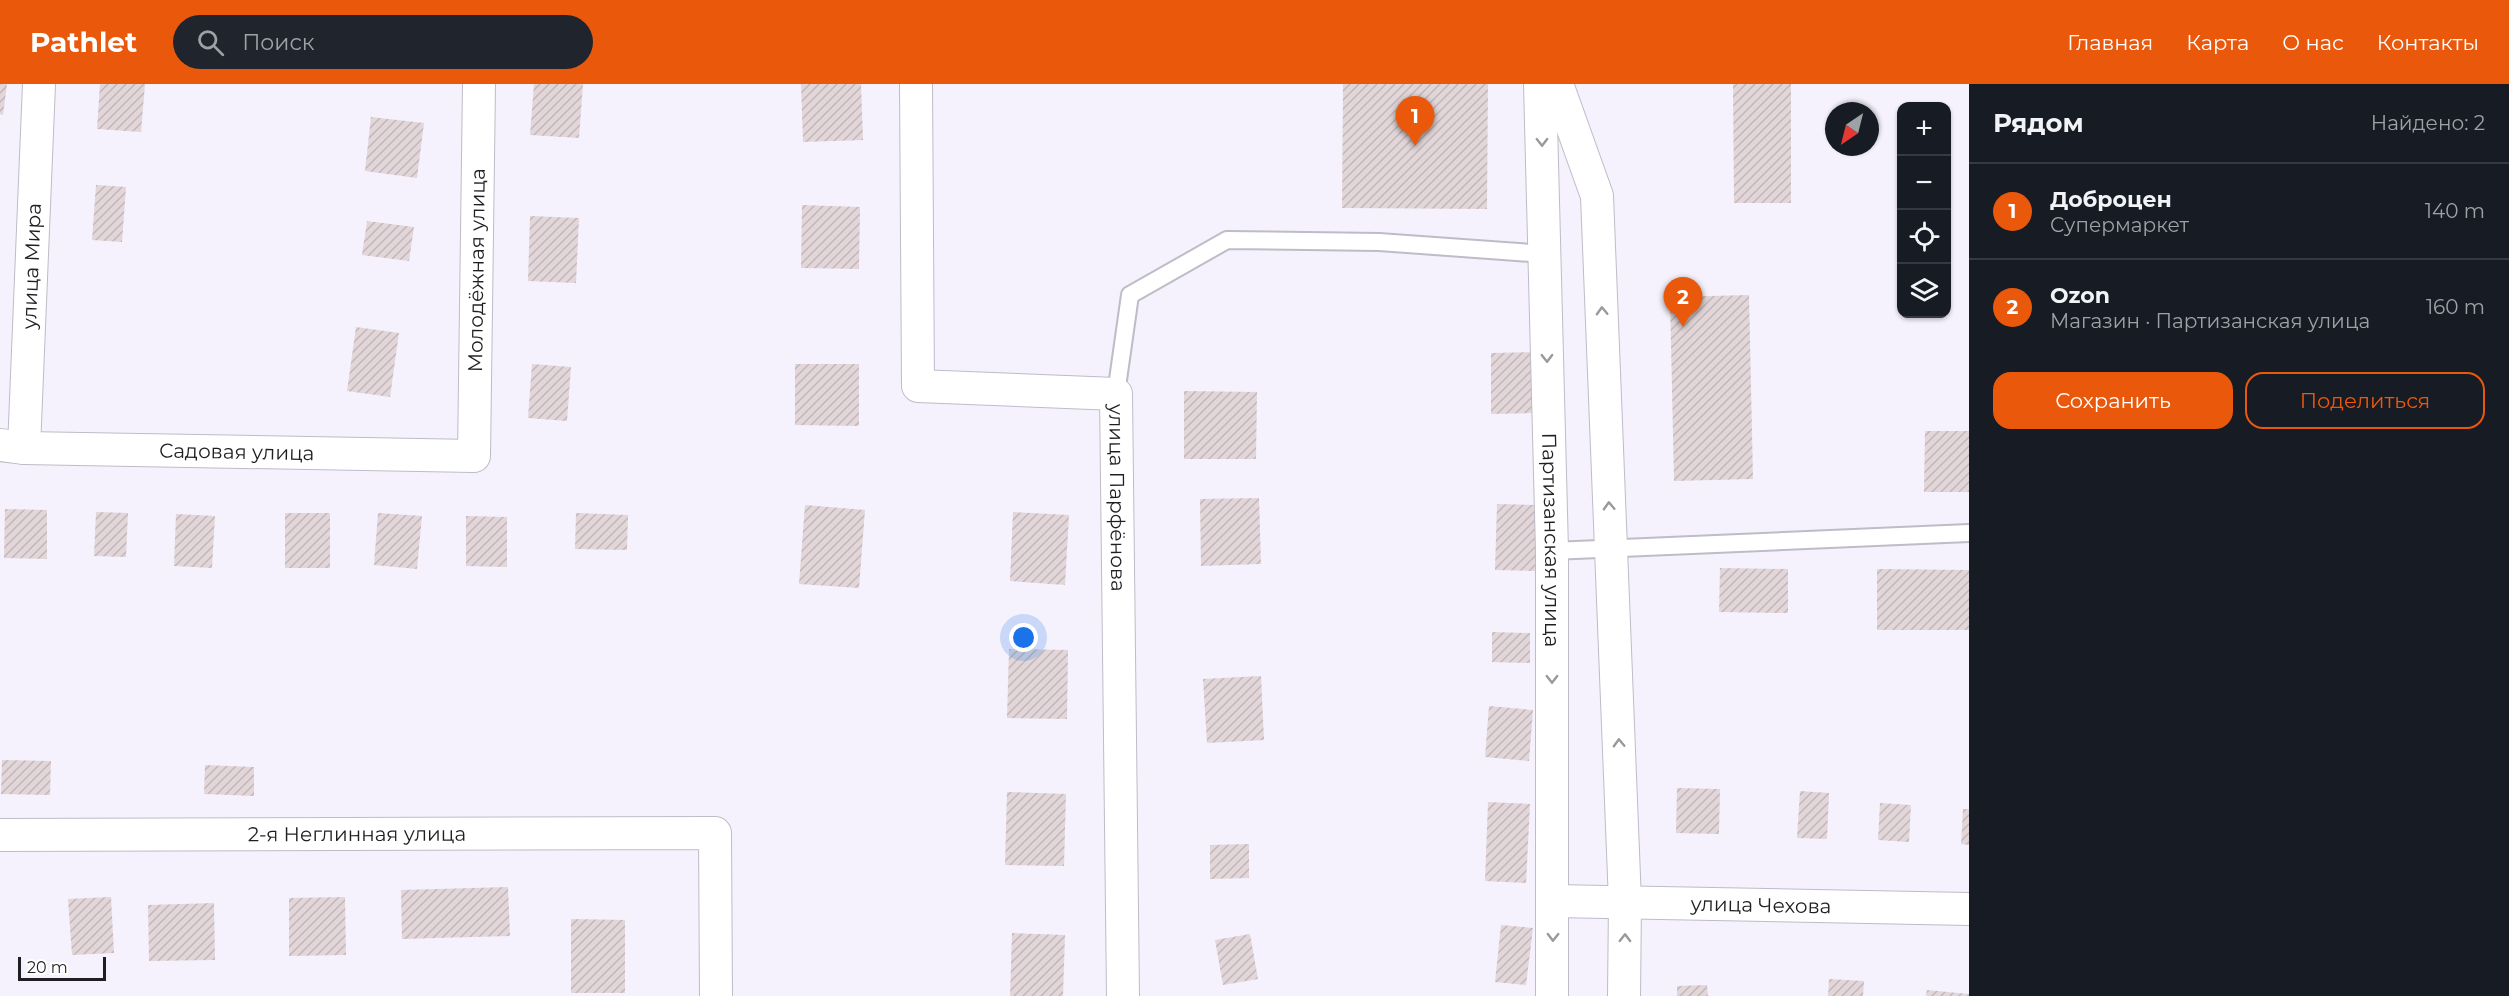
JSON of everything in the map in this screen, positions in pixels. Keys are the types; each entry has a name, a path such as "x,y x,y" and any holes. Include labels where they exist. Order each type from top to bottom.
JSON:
{"street":[{"name":"улица Мира","path":"12,447 39,84"},
{"name":"Молодёжная улица","path":"474,456 479,84"},
{"name":"улица Парфёнова","path":"916,84 918,386 1116,394 1123,996"},
{"name":"Партизанская улица","path":"1540,84 1552,550 1552,996"},
{"path":"1557,84 1597,196 1625,902 1624,996"},
{"name":"Садовая улица","path":"12,447 474,456"},
{"name":"2-я Неглинная улица","path":"0,836 715,833 716,996"},
{"name":"улица Чехова","path":"1553,902 1969,909"}],"lane":[{"path":"1116,394 1130,296 1227,240 1379,242 1545,254"},
{"path":"1552,550 1969,532"}],"building":[{"path":"0,84 7,84 3,115 0,114"},
{"path":"100,84 145,84 141,132 97,129"},
{"path":"534,84 583,84 579,138 530,135"},
{"path":"801,84 861,84 863,140 803,142"},
{"path":"1343,84 1488,84 1487,209 1342,208"},
{"path":"1733,84 1791,84 1791,203 1734,203"},
{"path":"371,117 424,123 417,178 365,171"},
{"path":"96,185 126,187 122,242 92,240"},
{"path":"802,205 860,207 859,269 801,268"},
{"path":"530,216 579,218 576,283 528,281"},
{"path":"367,221 414,227 409,261 362,255"},
{"path":"1749,295 1753,479 1674,481 1670,297"},
{"path":"356,327 399,333 390,397 347,391"},
{"path":"1532,352 1533,413 1491,414 1491,353"},
{"path":"532,364 571,367 567,421 528,418"},
{"path":"795,364 859,364 859,426 795,425"},
{"path":"1184,391 1257,392 1256,459 1184,459"},
{"path":"1925,431 1969,431 1969,492 1924,492"},
{"path":"1259,498 1261,564 1201,566 1200,499"},
{"path":"1497,504 1537,505 1536,571 1495,570"},
{"path":"805,505 865,510 859,588 799,584"},
{"path":"5,509 47,510 47,559 4,558"},
{"path":"96,512 128,513 126,557 94,556"},
{"path":"1013,512 1069,515 1065,585 1010,581"},
{"path":"285,513 330,513 330,568 285,568"},
{"path":"378,513 422,516 417,569 374,565"},
{"path":"576,513 628,515 627,550 575,549"},
{"path":"176,514 215,516 212,568 174,566"},
{"path":"466,516 507,517 507,567 466,566"},
{"path":"1720,568 1788,569 1788,613 1719,612"},
{"path":"1877,569 1969,570 1969,630 1877,630"},
{"path":"1492,632 1530,633 1530,663 1492,662"},
{"path":"1009,649 1068,650 1067,719 1007,718"},
{"path":"1261,676 1264,740 1207,743 1203,679"},
{"path":"1489,706 1533,710 1529,761 1485,757"},
{"path":"2,760 51,761 50,795 1,794"},
{"path":"205,765 254,767 254,796 204,794"},
{"path":"1677,788 1720,789 1719,834 1676,833"},
{"path":"1800,791 1829,793 1827,839 1797,838"},
{"path":"1007,792 1066,794 1064,866 1005,865"},
{"path":"1488,802 1530,804 1526,883 1485,881"},
{"path":"1880,803 1911,805 1909,842 1878,840"},
{"path":"1963,809 1969,809 1969,845 1961,844"},
{"path":"1249,844 1249,878 1210,879 1210,845"},
{"path":"508,887 510,936 402,939 401,890"},
{"path":"111,897 114,953 72,955 68,899"},
{"path":"345,897 346,955 289,956 289,898"},
{"path":"214,903 215,960 149,961 148,905"},
{"path":"571,919 625,920 625,993 571,993"},
{"path":"1501,925 1533,928 1526,985 1495,982"},
{"path":"1012,933 1065,935 1063,996 1010,996"},
{"path":"1250,934 1258,979 1223,985 1215,940"},
{"path":"1829,979 1864,981 1863,996 1828,996"},
{"path":"1707,985 1708,996 1677,996 1677,986"},
{"path":"1927,990 1969,994 1969,996 1926,996"}],"place":[{"name":"Доброцен","path":"1415,146"},
{"name":"Ozon","path":"1683,327"}]}
